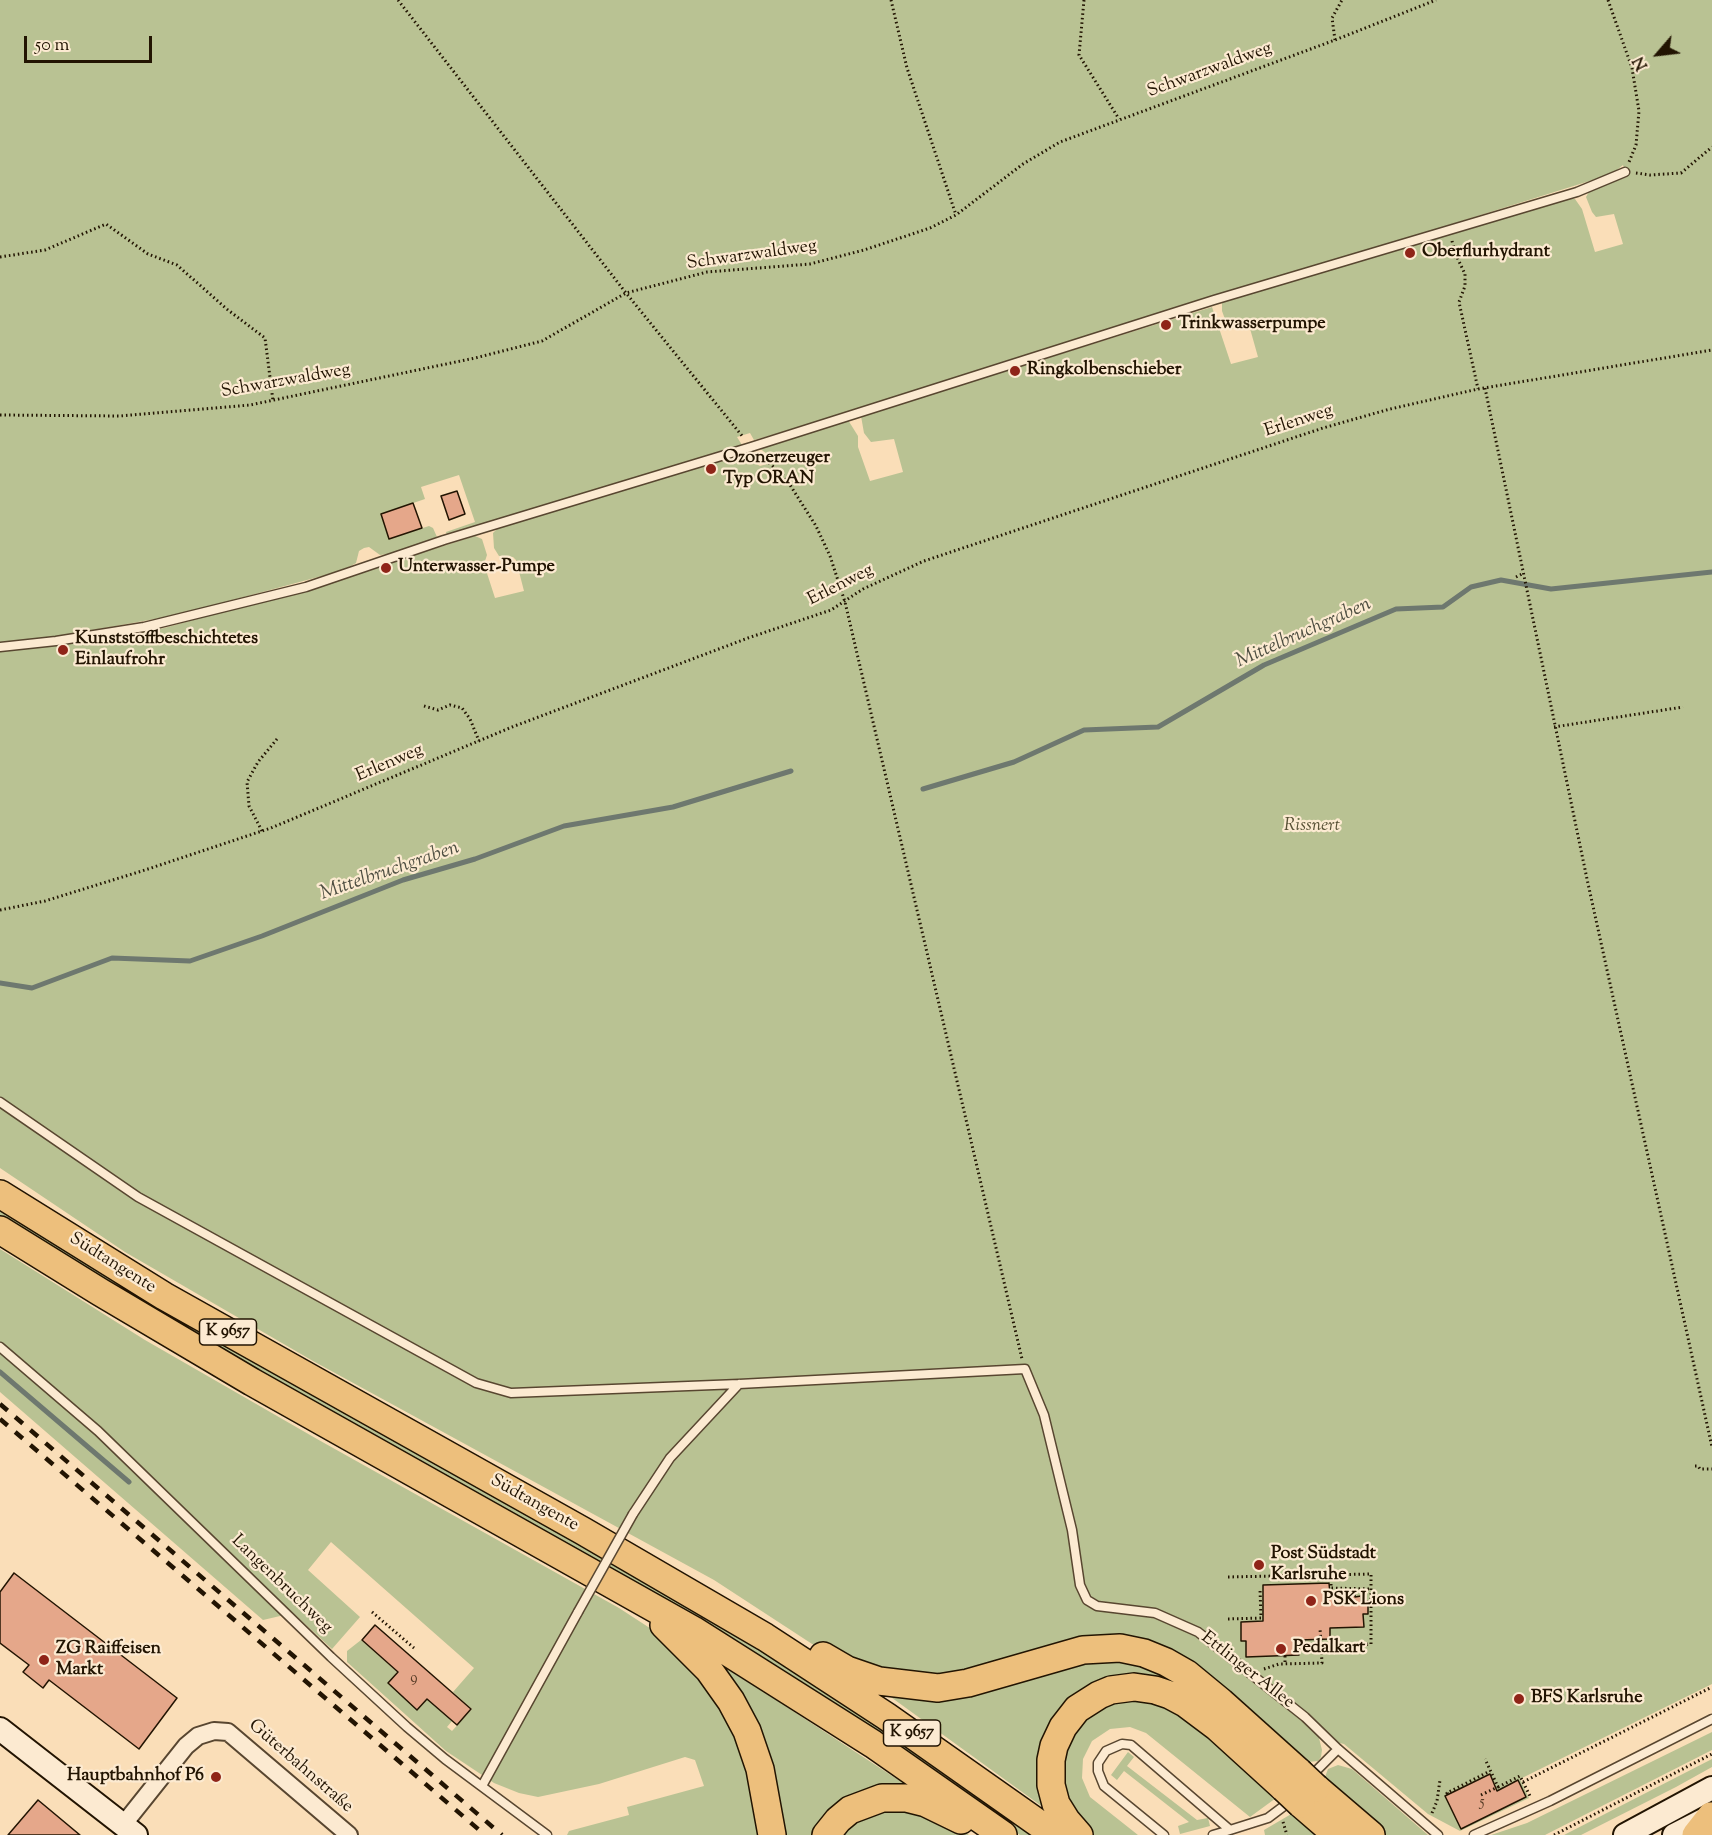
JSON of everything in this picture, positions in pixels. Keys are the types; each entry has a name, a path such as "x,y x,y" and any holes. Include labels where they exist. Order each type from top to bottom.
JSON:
{"highway":[{"name":"Südtangente","path":"0,1194 164,1296 584,1531 765,1638 896,1722 1055,1835"},
{"name":"Südtangente","path":"0,1230 242,1376 693,1630 802,1697 893,1757 1000,1833"},
{"path":"638,1599 709,1671 731,1701 747,1731 760,1769 772,1835"},
{"path":"765,1638 819,1654 847,1670 879,1681 938,1688 968,1683 1083,1650 1120,1648 1144,1653 1187,1674 1300,1788 1336,1835"},
{"path":"1079,1835 1056,1804 1050,1773 1054,1746 1063,1727 1077,1709 1111,1690 1134,1687 1155,1690 1178,1699 1300,1788 1371,1835"},
{"path":"826,1835 850,1810 882,1798 926,1803 966,1822 1000,1833"}],"main road":[{"path":"0,1729 129,1830"},
{"path":"1625,1835 1712,1788"},
{"path":"1674,1835 1706,1822"}],"street":[{"name":"Güterbahnstraße","path":"129,1830 186,1746 198,1736 214,1731 228,1732 348,1835"}],"lane":[{"path":"0,647 144,627 306,587 444,540 751,447 1214,300 1577,192 1625,172"},
{"path":"0,1102 138,1197 476,1383 511,1393 1025,1369"},
{"name":"Langenbruchweg","path":"0,1347 98,1431 331,1657 407,1727 445,1759 548,1835"},
{"name":"Ettlinger Allee","path":"1025,1369 1044,1414 1072,1530 1080,1585 1087,1600 1097,1606 1155,1613 1198,1632 1305,1717 1338,1749 1438,1835"},
{"path":"482,1786 633,1514 670,1458 739,1384"},
{"path":"1474,1835 1536,1808 1712,1719"},
{"path":"1164,1835 1104,1786 1098,1771 1098,1763 1106,1751 1122,1744 1131,1745 1230,1830"},
{"path":"1213,1835 1268,1818 1338,1749"}],"path":[{"path":"398,0 626,293 751,447 785,477 816,526 830,556 844,602 1025,1369"},
{"path":"891,0 907,68 956,215"},
{"path":"1084,0 1079,55 1119,119"},
{"path":"1335,40 1332,18 1342,0"},
{"name":"Schwarzwaldweg","path":"0,415 11,417 120,416 273,401 476,358 542,341 626,293 707,272 810,264 864,250 930,228 956,215 1023,164 1060,142 1436,0"},
{"path":"1608,0 1632,68 1639,111 1636,146 1625,172 1650,175 1680,173 1712,147"},
{"path":"0,257 45,250 106,224 148,254 177,265 228,310 265,338 273,401"},
{"path":"1449,230 1455,253 1465,274 1465,286 1459,302 1478,389"},
{"name":"Erlenweg","path":"0,910 67,894 262,831 479,741 748,638 831,610 863,589 924,561 1323,428 1390,409 1478,389 1712,350"},
{"path":"1485,388 1554,727 1712,1447"},
{"path":"1516,577 1522,574"},
{"path":"1519,593 1527,596"},
{"path":"424,706 438,710 450,705 462,708 470,719 479,741"},
{"path":"1554,727 1683,707"},
{"path":"262,831 249,806 247,782 258,762 278,739"},
{"path":"1695,1466 1700,1469 1712,1469"},
{"path":"1228,1577 1371,1574 1371,1644 1321,1647"},
{"path":"1323,1575 1324,1584"},
{"path":"1331,1575 1331,1588 1371,1589"},
{"path":"1228,1619 1261,1618 1260,1589"},
{"path":"372,1612 414,1648"},
{"path":"1256,1677 1272,1666 1322,1663 1320,1628"},
{"path":"1285,1656 1285,1664"},
{"path":"1523,1782 1712,1687"},
{"path":"1554,1835 1712,1754"},
{"path":"1485,1759 1498,1787"},
{"path":"1448,1794 1491,1771"},
{"path":"1481,1796 1520,1776 1536,1808"},
{"path":"1436,1804 1440,1780"}],"green space":[{"name":"Rissnert","path":"0,0 1712,0 1712,1684 1520,1779 1529,1798 1460,1831 1428,1814 1344,1744 1319,1738 1321,1757 1318,1761 1308,1762 1244,1709 1081,1638 1053,1644 988,1667 917,1678 829,1655 714,1580 313,1361 125,1252 0,1168 0,652 121,637 164,628 303,590 475,536 482,539 487,555 484,564 495,598 524,591 516,560 513,557 499,556 494,548 493,533 497,529 735,456 746,458 760,466 777,461 759,448 848,420 858,436 858,447 870,481 903,472 894,439 871,442 864,433 861,416 1212,307 1231,364 1258,357 1249,325 1229,330 1222,311 1222,301 1569,198 1575,199 1582,209 1595,252 1623,244 1614,214 1596,217 1586,197 1590,190 1627,177 1623,165 1612,174 812,424 754,440 750,433 737,437 742,445 447,535 446,532 475,522 459,475 421,487 425,499 381,514 389,539 429,526 433,528 437,537 389,554 380,555 369,547 364,548 359,551 356,563 333,573 177,615 43,639 0,643"},
{"path":"0,1206 368,1423 744,1639 828,1691 1035,1835 1020,1835 945,1781 16,1227 0,1216"},
{"path":"0,1249 145,1340 619,1608 659,1634 692,1664 740,1737 764,1835 567,1835 569,1831 629,1815 627,1807 704,1786 695,1760 685,1757 599,1784 538,1797 519,1793 494,1783 446,1751 347,1662 347,1651 361,1640 397,1672 388,1683 398,1693 409,1681 408,1702 418,1710 427,1699 452,1721 447,1727 452,1731 472,1709 453,1692 474,1668 331,1542 308,1570 360,1617 332,1649 293,1613 263,1620 0,1392"},
{"path":"1096,1657 1161,1666 1190,1697 1081,1697 1047,1810 888,1695"},
{"path":"719,1664 906,1785 818,1835 780,1835"},
{"path":"1132,1695 1187,1715 1276,1798 1250,1817 1146,1733 1130,1727 1110,1729 1092,1741 1083,1759 1082,1778 1090,1797 1138,1835 1089,1835 1067,1808 1058,1760 1085,1712"},
{"path":"1712,1732 1712,1750 1545,1835 1491,1835 1527,1823"},
{"path":"1128,1752 1134,1757 1127,1766 1197,1820 1208,1818 1210,1826 1180,1834 1178,1826 1189,1822 1124,1771 1117,1780 1111,1775"},
{"path":"1712,1759 1712,1767 1676,1787 1581,1835 1564,1835"},
{"path":"1338,1765 1352,1769 1428,1835 1382,1835 1325,1777 1328,1769"},
{"path":"877,1808 943,1816 969,1835 837,1835"},
{"path":"1293,1813 1324,1835 1265,1835 1264,1830"}],"building":[{"path":"457,491 465,514 449,520 441,496"},
{"path":"413,503 422,528 389,539 381,514"},
{"path":"14,1573 177,1698 139,1749 49,1680 43,1688 23,1672 29,1665 0,1643 0,1592"},
{"path":"1329,1583 1330,1594 1355,1594 1355,1597 1361,1596 1361,1601 1368,1601 1368,1614 1363,1614 1364,1627 1330,1628 1330,1639 1299,1640 1299,1655 1246,1657 1246,1641 1241,1641 1241,1622 1263,1621 1263,1585"},
{"path":"375,1625 471,1709 457,1725 427,1699 417,1710 388,1683 398,1672 362,1640"},
{"path":"1490,1774 1497,1791 1518,1780 1526,1797 1461,1829 1445,1796"},
{"path":"38,1800 80,1835 8,1835"}],"waterway":[{"name":"Mittelbruchgraben","path":"923,789 1014,762 1084,730 1158,727 1264,665 1396,609 1443,607 1471,587 1501,580 1551,589 1712,572"},
{"name":"Mittelbruchgraben","path":"0,983 32,988 112,958 190,961 262,936 403,880 475,859 564,826 673,807 791,771"},
{"path":"0,1372 129,1482"}],"railway":[{"path":"0,1404 502,1835"},
{"path":"0,1419 485,1835"}],"place":[{"name":"Oberflurhydrant","path":"1410,253"},
{"name":"Trinkwasserpumpe","path":"1166,325"},
{"name":"Ringkolbenschieber","path":"1015,371"},
{"name":"Ozonerzeuger Typ ORAN","path":"711,469"},
{"name":"Unterwasser-Pumpe","path":"386,568"},
{"name":"Kunststoffbeschichtetes Einlaufrohr","path":"63,650"},
{"name":"Post Südstadt Karlsruhe","path":"1259,1565"},
{"name":"PSK Lions","path":"1311,1601"},
{"name":"Pedalkart","path":"1281,1649"},
{"name":"ZG Raiffeisen Markt","path":"44,1660"},
{"name":"BFS Karlsruhe","path":"1519,1699"},
{"name":"Hauptbahnhof P6","path":"216,1777"}]}
